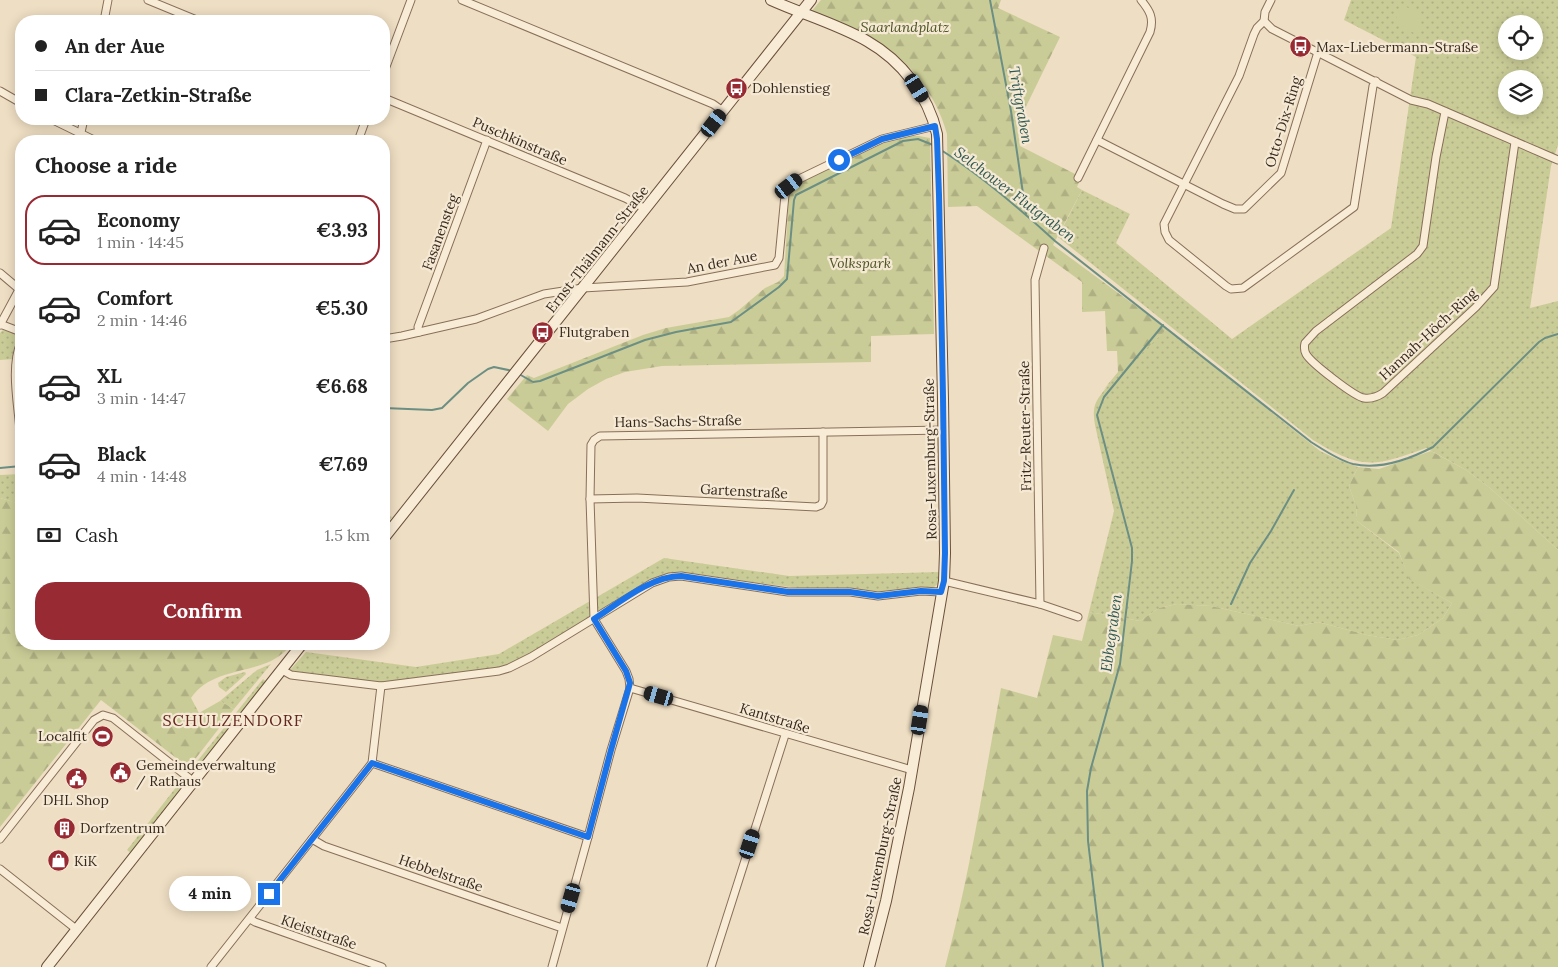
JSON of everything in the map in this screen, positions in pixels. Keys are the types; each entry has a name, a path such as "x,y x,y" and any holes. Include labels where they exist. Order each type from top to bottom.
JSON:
{"street":[{"path":"105,15 108,0"},
{"path":"148,0 184,15"},
{"path":"390,57 412,0"},
{"path":"462,0 713,104 723,111"},
{"name":"Rosa-Luxemburg-Straße","path":"771,0 866,40 885,54 902,69 917,88 928,106 937,139 944,430 944,581 912,770 886,901 869,967"},
{"name":"Ernst-Thälmann-Straße","path":"390,530 811,0"},
{"path":"1078,178 1152,25 1150,11 1142,0"},
{"path":"1271,0 1265,12 1264,21 1254,34 1239,76 1164,224 1166,235 1170,240 1226,286 1231,289 1243,288 1354,207 1373,86 1376,81"},
{"path":"1264,21 1272,29 1411,100 1428,104 1558,160"},
{"name":"Otto-Dix-Ring","path":"1097,140 1223,204 1239,210 1244,209 1250,206 1278,178 1283,169 1318,52"},
{"path":"0,92 15,100"},
{"name":"Puschkinstraße","path":"390,100 630,200 646,209"},
{"name":"Hannah-Höch-Ring","path":"1445,112 1436,157 1423,246 1417,254 1316,331 1305,343 1305,351 1312,360 1354,395 1371,398 1383,393 1476,307 1494,287 1515,142"},
{"path":"60,125 75,135"},
{"name":"An der Aue","path":"583,288 687,282 775,265 780,258 784,195 789,186 797,180 882,139 935,126"},
{"name":"Fasanensteg","path":"419,332 418,327 487,140"},
{"name":"Fritz-Reuter-Straße","path":"1040,604 1035,280 1044,248"},
{"path":"0,274 15,284"},
{"path":"390,338 476,319 544,294 583,288"},
{"path":"15,297 0,324 15,330"},
{"name":"Hans-Sachs-Straße","path":"594,619 590,499 591,446 594,440 600,436 944,430"},
{"name":"Gartenstraße","path":"590,499 637,498 816,507 824,501 823,432"},
{"path":"282,670 291,675 382,686 488,673 509,668 652,583 673,576 788,592 850,592 878,596 921,591 941,592"},
{"path":"944,581 1040,604 1078,617"},
{"path":"552,967 611,750 630,688 630,679 626,671 594,619"},
{"path":"47,967 297,650"},
{"path":"211,967 372,763 382,686"},
{"name":"Kantstraße","path":"630,688 912,770"},
{"path":"0,839 94,720 103,715 113,718 194,782"},
{"path":"710,967 785,734"},
{"path":"372,763 588,837"},
{"name":"Hebbelstraße","path":"312,839 324,846 562,928"},
{"path":"0,869 76,930"},
{"name":"Kleiststraße","path":"250,919 382,967"}],"green space":[{"name":"Saarlandplatz","path":"821,0 1001,0 998,8 1060,37 1017,125 1020,146 1081,177 1077,187 1082,190 1053,245 1167,329 1104,389 1118,372 1117,351 1107,351 1105,311 1082,312 1082,282 977,206 948,207 947,134 942,119 927,90 907,65 881,44 867,36 810,13"},
{"path":"1351,0 1558,0 1558,145 1551,166 1530,308 1558,301 1558,550 1490,488 1466,470 1426,448 1393,459 1368,462 1344,457 1313,440 1058,237 1082,190 1130,214 1116,243 1232,339 1391,228 1416,57 1344,20"},
{"path":"1402,5 1421,14 1418,35 1394,23"},
{"name":"Volkspark","path":"906,136 930,138 934,334 871,336 871,362 662,366 625,372 606,379 588,389 568,404 548,431 507,399 527,375 534,378 643,335 666,328 729,317 765,288 778,282 784,276 789,195 800,183 888,141"},
{"path":"1167,329 1320,451 1358,467 1349,486 1356,506 1357,521 1399,553 1410,579 1452,603 1443,618 1418,635 1397,640 1367,635 1318,622 1299,626 1211,606 1177,604 1159,608 1140,621 1089,612 1114,511 1095,425 1095,405 1117,376"},
{"path":"3,330 15,333 13,359 0,360 0,333"},
{"path":"1431,451 1466,470 1490,488 1558,550 1558,967 945,967 969,863 1001,688 1037,698 1053,635 1082,641 1089,612 1140,621 1159,608 1177,604 1211,606 1299,626 1318,622 1367,635 1397,640 1418,635 1443,618 1452,603 1409,579 1399,552 1357,521 1356,506 1349,486 1358,467 1379,469"},
{"path":"15,474 15,502 0,498 0,475"},
{"path":"0,498 15,502 15,650 286,650 271,661 228,674 207,683 191,698 199,713 220,701 234,709 189,767 101,700 0,827"},
{"path":"664,558 789,576 941,572 940,582 933,588 887,593 848,589 808,589 672,573 523,658 492,669 382,683 293,672 290,670 306,652 416,667 499,654"},
{"path":"271,664 234,709 220,701 257,670"},
{"path":"245,672 246,674 226,692 219,687 218,683 226,677"},
{"path":"263,679 267,682 200,767 195,764"},
{"path":"177,786 181,789 132,854 127,850"}],"waterway":[{"name":"Triftgraben","path":"990,0 1011,111 1026,214"},
{"name":"Selchower Flutgraben","path":"519,374 533,382 540,381 645,340 731,322 787,279 796,195 903,141 918,139 933,145"},
{"name":"Selchower Flutgraben","path":"941,150 986,182 1055,241 1311,442 1353,464 1374,466 1394,462 1415,456 1433,447 1539,342 1558,334"},
{"name":"Ebbegraben","path":"1103,967 1088,841 1087,791 1091,768 1120,664 1132,548 1097,415 1104,397 1163,325"},
{"name":"Selchower Flutgraben","path":"390,408 432,410 442,408 468,383 488,369 494,367 513,371"},
{"name":"Selchower Flutgraben","path":"0,468 15,467"},
{"path":"1231,604 1250,563 1294,490"}],"place":[{"name":"Max-Liebermann-Straße","path":"1300,47"},
{"name":"Dohlenstieg","path":"736,88"},
{"name":"Flutgraben","path":"543,332"},
{"name":"Localfit","path":"103,736"},
{"name":"Gemeindeverwaltung / Rathaus","path":"120,773"},
{"name":"DHL Shop","path":"76,778"},
{"name":"Dorfzentrum","path":"64,828"},
{"name":"KiK","path":"58,861"}],"district":[{"name":"SCHULZENDORF","path":"233,720"}],"route":[{"path":"269,894 372,763 588,837 630,688 630,679 626,671 594,619 660,579 681,576 788,592 850,592 878,596 921,591 941,592 944,581 945,553 943,396 939,195 937,134 935,126 912,130 882,139 839,160"}]}
